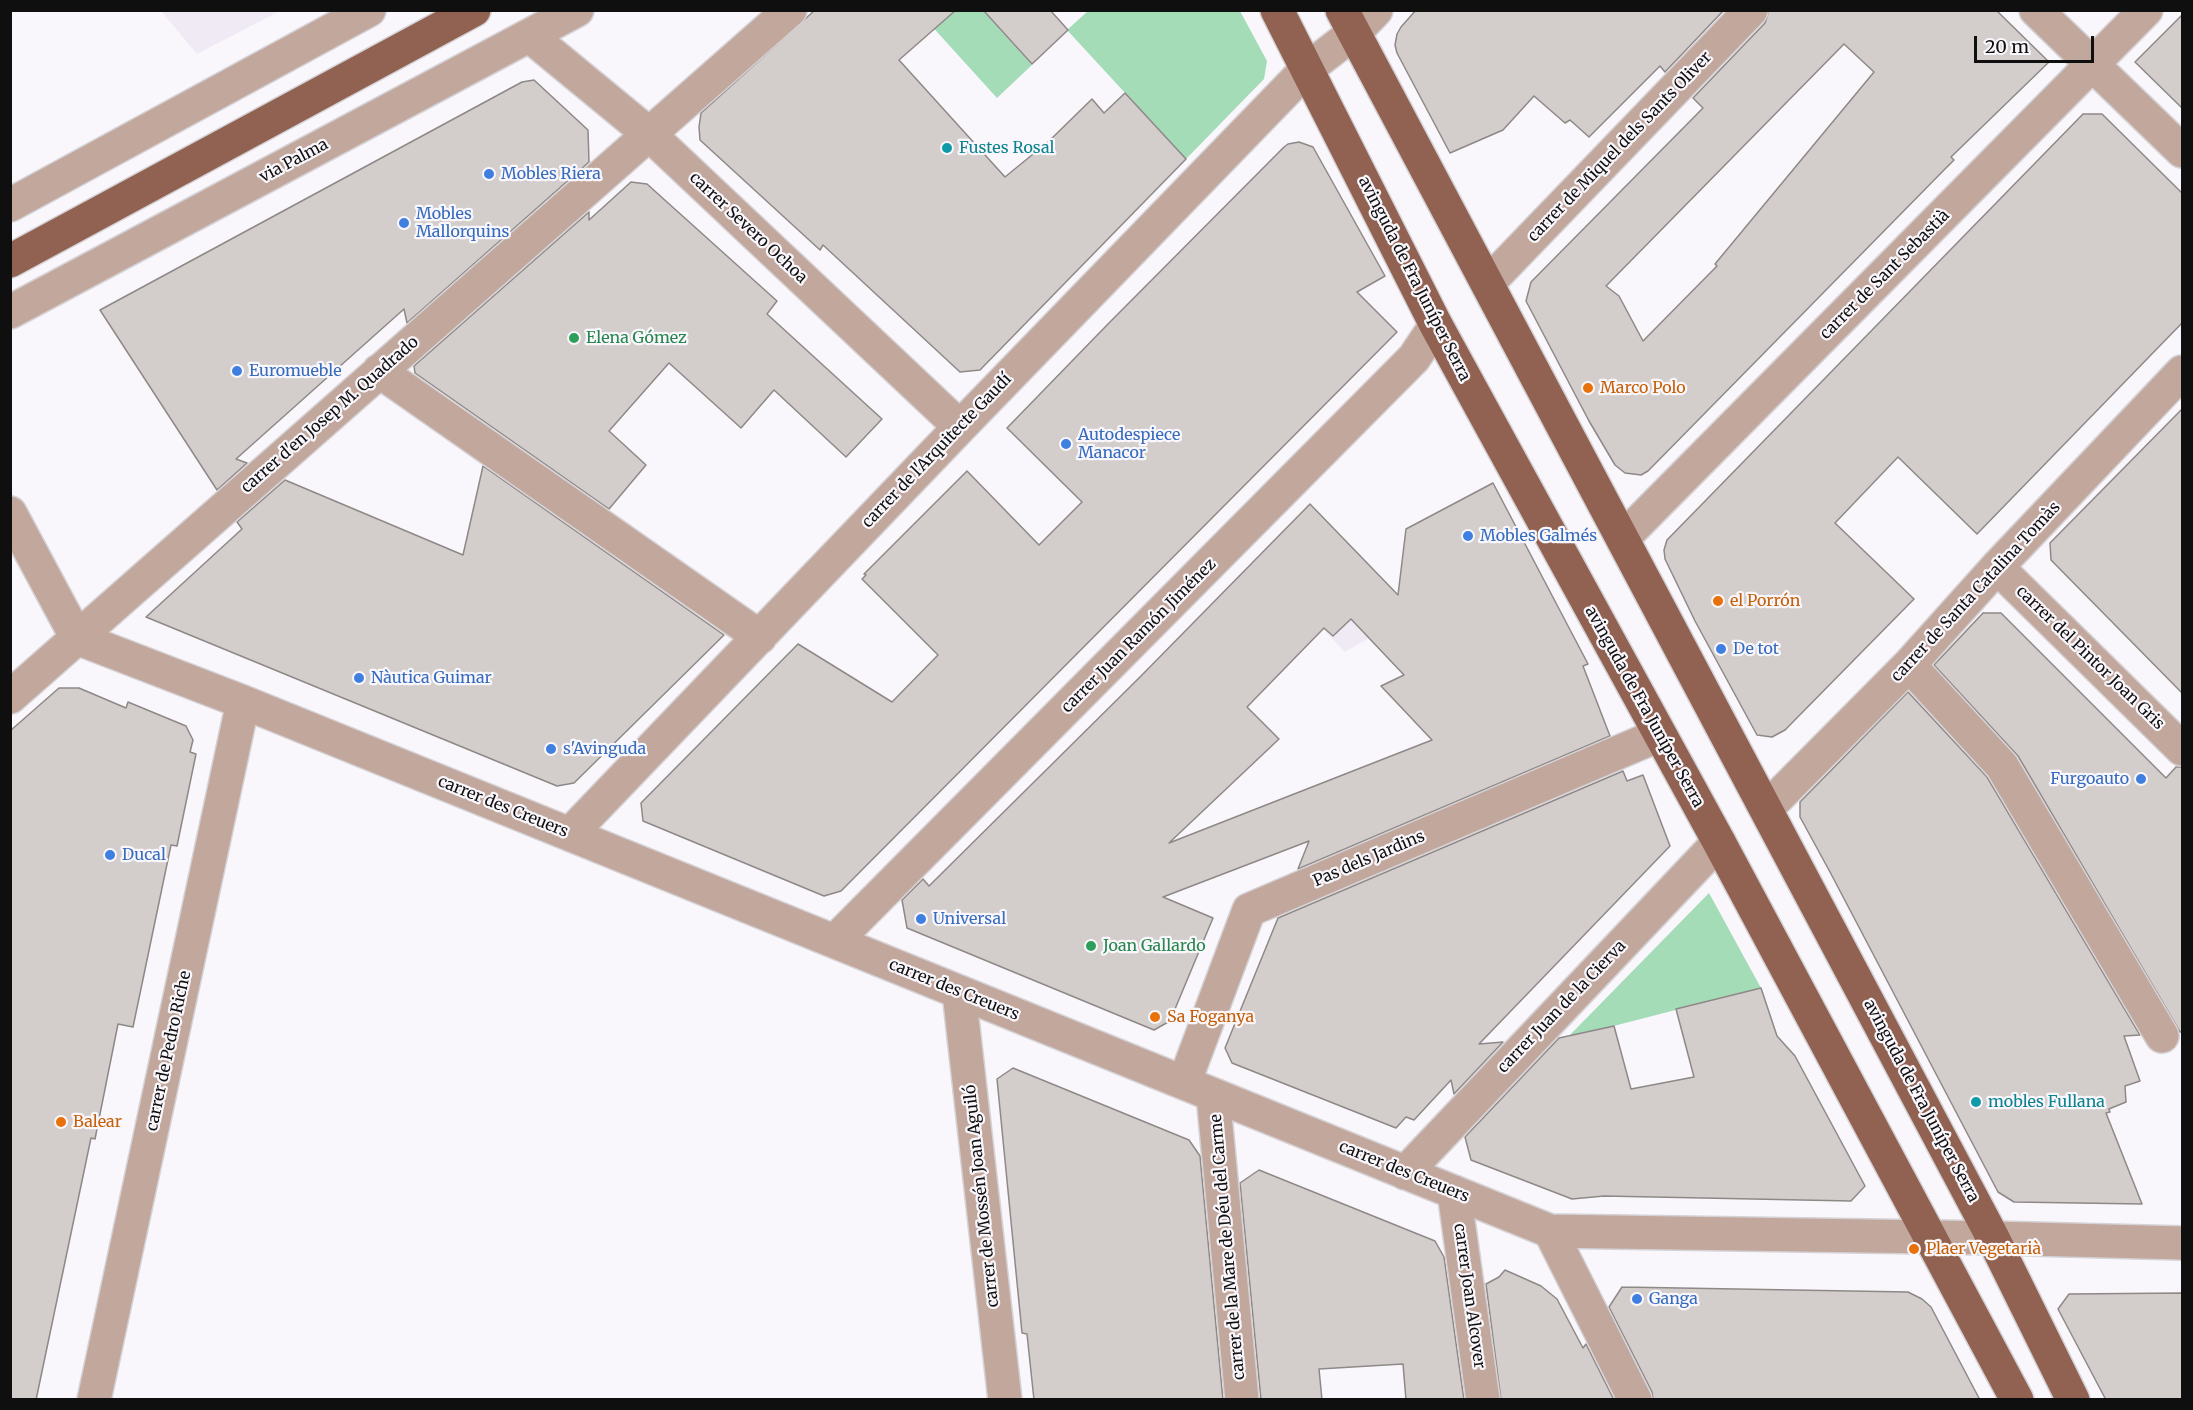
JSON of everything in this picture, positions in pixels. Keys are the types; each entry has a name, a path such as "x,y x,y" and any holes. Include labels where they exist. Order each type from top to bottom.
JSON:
{"main road":[{"path":"10,261 474,10"},
{"name":"avinguda de Fra Juníper Serra","path":"1277,10 1436,325 1719,842 2017,1400"},
{"name":"avinguda de Fra Juníper Serra","path":"1358,18 1488,283 1993,1238 2073,1400"}],"street":[{"path":"10,205 369,10"},
{"name":"via Palma","path":"10,312 578,10"},
{"name":"carrer d'en Josep M. Quadrado","path":"10,697 790,10"},
{"name":"carrer de Miquel dels Sants Oliver","path":"1488,283 1751,10"},
{"path":"2036,10 2182,152"},
{"name":"carrer de Sant Sebastià","path":"1623,538 2146,10"},
{"name":"carrer de l'Arquitecte Gaudí","path":"570,834 960,427 1358,18"},
{"name":"carrer Severo Ochoa","path":"530,36 649,134 960,427"},
{"name":"carrer Juan Ramón Jiménez","path":"835,941 1414,358 1436,325"},
{"path":"379,371 760,637"},
{"name":"carrer de Santa Catalina Tomàs","path":"1767,809 1909,665 1997,567 2182,372"},
{"path":"10,513 77,638"},
{"name":"carrer del Pintor Joan Gris","path":"1997,567 2182,749"},
{"name":"carrer des Creuers","path":"77,638 243,702 1550,1231 2182,1243"},
{"path":"1909,665 2002,766 2162,1036"},
{"name":"carrer de Pedro Riche","path":"94,1400 243,702"},
{"name":"Pas dels Jardins","path":"1199,1089 1250,910 1659,735"},
{"name":"carrer Juan de la Cierva","path":"1405,1173 1719,842"},
{"name":"carrer de Mossén Joan Aguiló","path":"959,992 1005,1400"},
{"name":"carrer de la Mare de Déu del Carme","path":"1199,1089 1242,1400"},
{"name":"carrer Joan Alcover","path":"1454,1192 1483,1400"},
{"path":"1550,1231 1635,1400"}],"shaded area":[{"path":"161,11 280,11 197,54"},
{"path":"1274,541 1369,638 1345,652 1343,650 1255,559"}],"green space":[{"path":"918,11 983,11 1032,65 997,98"},
{"path":"1088,11 1240,11 1267,61 1264,79 1186,159 1067,30"},
{"path":"1709,893 1761,988 1567,1038"}],"building":[{"path":"815,10 956,10 899,60 1005,177 1049,141 1092,99 1104,113 1125,93 1186,159 980,370 960,372 823,245 820,250 700,140 701,113"},
{"path":"983,10 1050,10 1068,30 1032,64"},
{"path":"1416,10 1724,10 1665,72 1660,66 1589,137 1570,120 1565,123 1534,96 1503,130 1450,153 1397,53 1395,45 1401,27"},
{"path":"1769,10 1996,10 2049,62 1951,157 1954,160 1648,471 1641,475 1625,473 1615,465 1589,421 1526,301 1531,282 1703,108 1693,98 1765,23","holes":["1844,44 1874,72 1715,264 1717,266 1643,341 1619,296 1606,286"]},
{"path":"2182,15 2182,108 2135,62"},
{"path":"534,80 588,130 589,162 407,323 404,309 236,459 247,463 217,490 100,310 522,82"},
{"path":"2083,114 2102,114 2182,193 2182,323 1977,534 1898,457 1835,523 1914,599 1785,730 1772,737 1757,735 1695,621 1665,559 1664,550 1667,540"},
{"path":"1299,142 1313,147 1385,276 1357,292 1397,332 841,891 824,896 643,821 641,803 798,644 892,702 938,655 862,579 866,575 864,574 967,471 1039,545 1082,502 1007,428 1284,147"},
{"path":"631,182 647,184 777,301 767,314 882,419 846,457 774,390 741,428 669,363 609,431 646,465 609,509 415,373 414,366 589,212 589,220"},
{"path":"2182,409 2182,693 2051,560 2050,543"},
{"path":"483,466 724,635 574,783 557,786 146,617 242,529 237,522 285,480 463,555"},
{"path":"1493,483 1588,664 1583,666 1610,736 1298,869 1309,841 1163,897 1213,918 1170,1021 1154,1030 907,928 902,900 923,879 929,886 1141,676 1310,504 1398,595 1406,529","holes":["1351,619 1404,675 1381,686 1432,740 1169,843 1279,739 1247,707 1324,628 1333,636"]},
{"path":"1983,613 2001,613 2166,778 2176,767 2182,767 2182,1032 2018,756 1934,665"},
{"path":"59,688 79,688 126,708 128,702 186,726 193,740 190,752 196,754 177,846 171,845 133,1027 118,1024 95,1139 91,1138 36,1400 10,1400 10,731"},
{"path":"1908,692 1987,777 2140,1035 2124,1036 2140,1081 2125,1086 2126,1102 2109,1109 2110,1112 2106,1113 2142,1204 2014,1202 1998,1192 1800,817 1800,802"},
{"path":"1623,771 1627,781 1643,775 1670,846 1479,1044 1503,1042 1454,1094 1451,1080 1414,1120 1406,1117 1396,1128 1232,1063 1225,1048 1278,918"},
{"path":"1761,988 1777,1036 1795,1056 1865,1186 1851,1201 1604,1196 1572,1199 1471,1160 1465,1137 1559,1038 1614,1026 1631,1089 1694,1077 1676,1009"},
{"path":"1013,1068 1189,1140 1200,1156 1223,1400 1034,1400 1027,1334 1022,1333 997,1079"},
{"path":"1259,1170 1435,1241 1444,1257 1464,1400 1406,1400 1403,1364 1319,1369 1322,1400 1261,1400 1240,1183"},
{"path":"1505,1270 1541,1286 1557,1299 1583,1348 1586,1344 1614,1400 1501,1400 1486,1284 1499,1277"},
{"path":"1622,1287 1908,1292 1931,1307 1980,1400 1653,1400 1652,1392 1609,1307"},
{"path":"2182,1293 2182,1400 2106,1400 2058,1309 2069,1294"}],"place":[{"name":"Fustes Rosal","path":"947,148"},
{"name":"Mobles Riera","path":"489,174"},
{"name":"Mobles Mallorquins","path":"404,223"},
{"name":"Elena Gómez","path":"574,338"},
{"name":"Euromueble","path":"237,371"},
{"name":"Marco Polo","path":"1588,388"},
{"name":"Autodespiece Manacor","path":"1066,444"},
{"name":"Mobles Galmés","path":"1468,536"},
{"name":"el Porrón","path":"1718,601"},
{"name":"De tot","path":"1721,649"},
{"name":"Nàutica Guimar","path":"359,678"},
{"name":"s'Avinguda","path":"551,749"},
{"name":"Furgoauto","path":"2141,779"},
{"name":"Ducal","path":"110,855"},
{"name":"Universal","path":"921,919"},
{"name":"Joan Gallardo","path":"1091,946"},
{"name":"Sa Foganya","path":"1155,1017"},
{"name":"mobles Fullana","path":"1976,1102"},
{"name":"Balear","path":"61,1122"},
{"name":"Plaer Vegetarià","path":"1914,1249"},
{"name":"Ganga","path":"1637,1299"}]}
